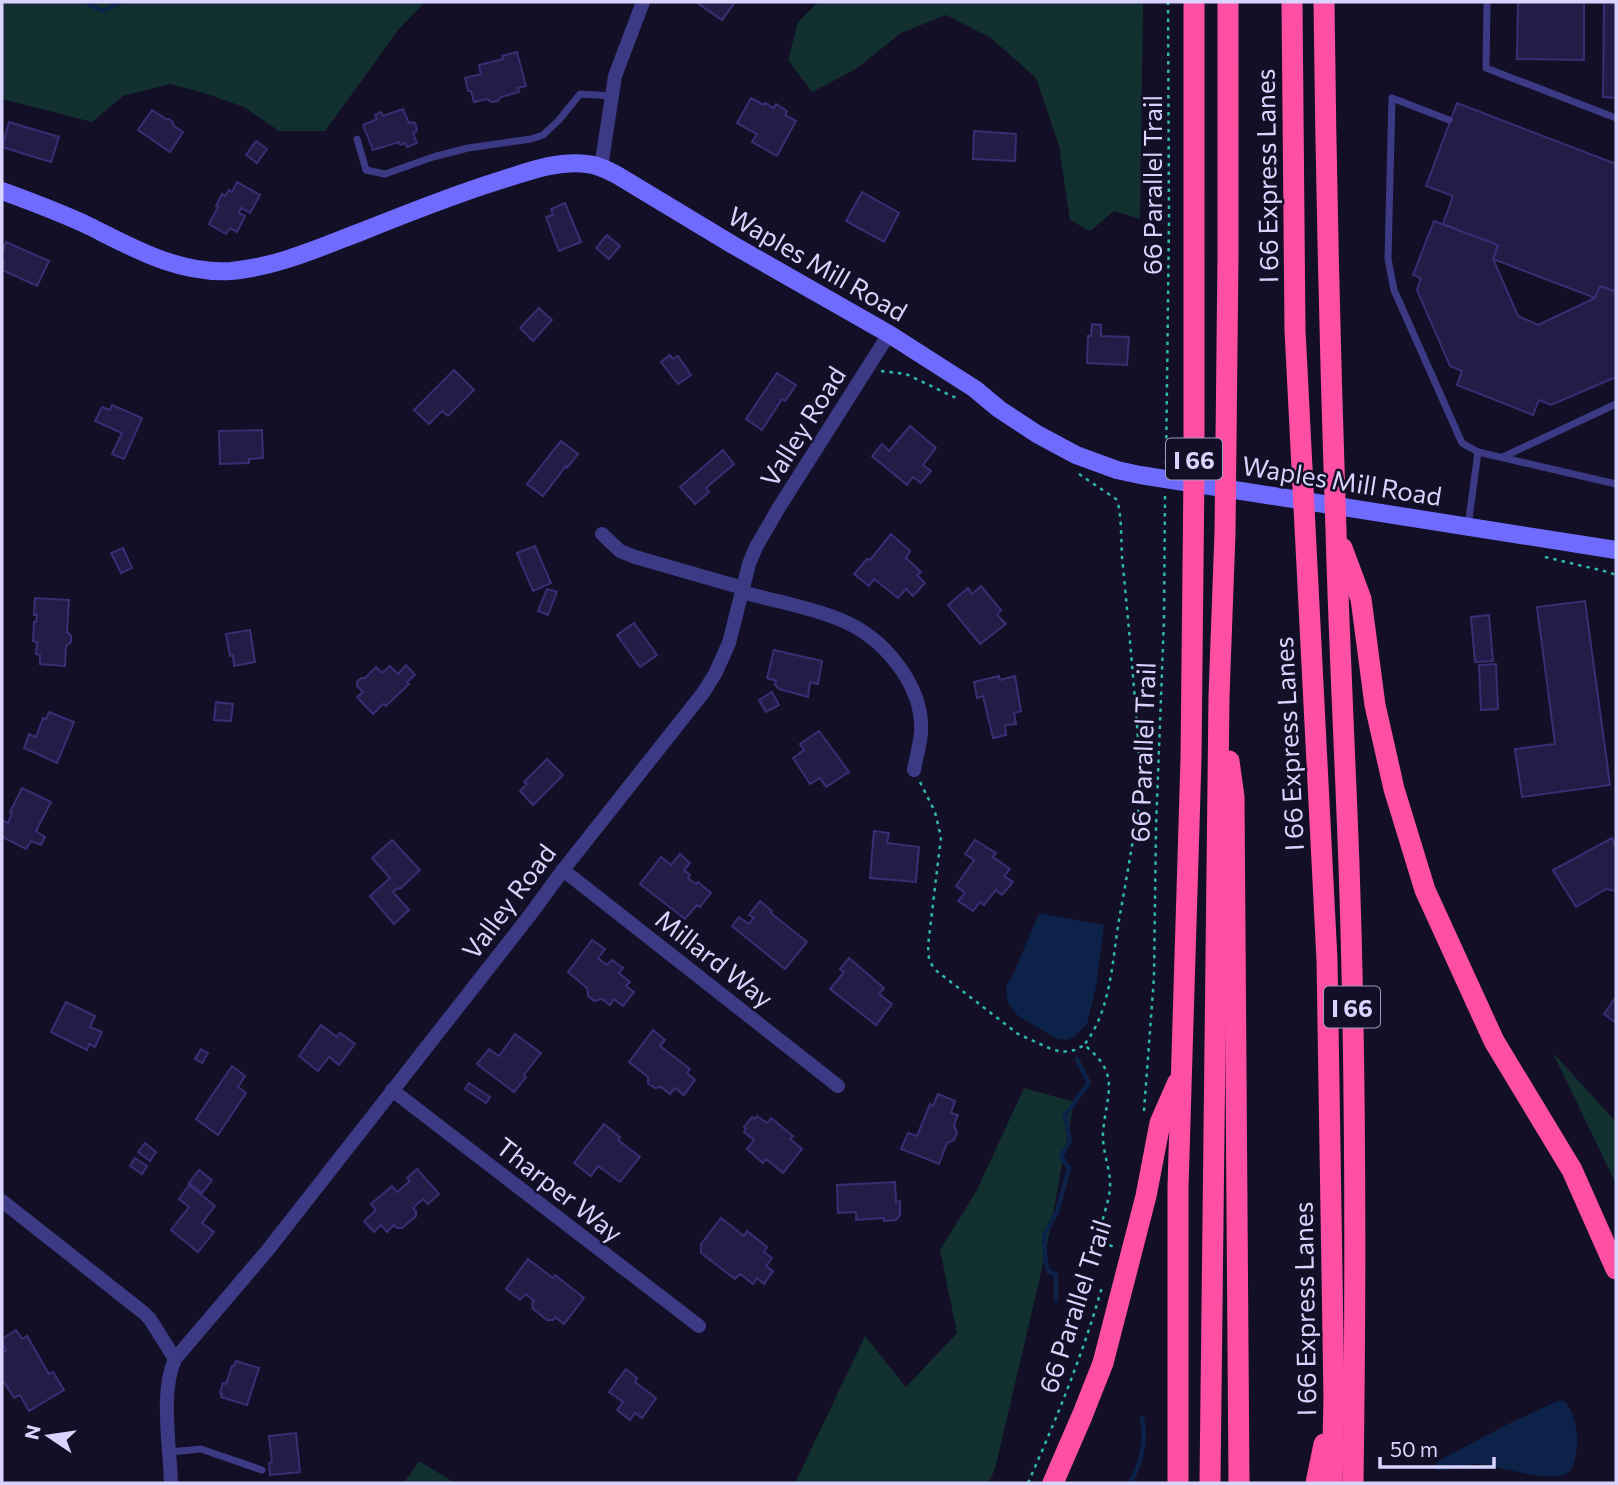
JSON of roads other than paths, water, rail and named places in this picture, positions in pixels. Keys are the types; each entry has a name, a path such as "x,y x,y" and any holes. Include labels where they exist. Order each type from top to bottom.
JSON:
{"highway":[{"name":"I 66","path":"1178,1483 1178,1187 1192,732 1194,2"},
{"name":"I 66 Express Lanes","path":"1210,1483 1219,696 1225,533 1228,2"},
{"name":"I 66 Express Lanes","path":"1292,2 1295,330 1327,960 1334,1399 1332,1483"},
{"name":"I 66","path":"1324,2 1336,532 1353,1031 1353,1483"},
{"path":"1336,532 1361,598 1375,705 1394,789 1425,890 1494,1041 1572,1170 1616,1255"},
{"path":"1219,696 1234,797 1239,1483"},
{"path":"1053,1483 1103,1363 1137,1233 1160,1123 1183,1071"},
{"path":"1572,1170 1616,1269"},
{"path":"1316,1483 1334,1399"}],"main road":[{"name":"Waples Mill Road","path":"2,191 50,208 150,256 191,268 231,271 278,262 445,198 535,169 572,163 588,164 617,175 733,245 890,334 975,389 1037,434 1076,455 1140,475 1616,550"}],"street":[{"path":"601,167 615,76 643,2"},
{"name":"Valley Road","path":"171,1483 167,1401 170,1370 175,1359 267,1251 703,693 729,643 749,564 756,547 890,334"},
{"path":"602,534 620,551 635,557 842,620 858,629 891,656 907,679 916,700 921,734 914,770"},
{"name":"Millard Way","path":"563,870 838,1086"},
{"name":"Tharper Way","path":"392,1090 699,1326"},
{"path":"2,1201 144,1313 175,1359"}],"lane":[{"path":"1487,2 1486,68 1616,118"},
{"path":"357,139 366,170 385,174 468,148 543,135 580,94 611,96"},
{"path":"1449,120 1392,99 1388,259 1394,290 1462,443 1478,452 1616,484"},
{"path":"1502,457 1616,404"},
{"path":"1468,526 1478,452"},
{"path":"170,1452 201,1449 262,1469"}],"water":[{"path":"1039,913 1104,925 1096,987 1087,1024 1067,1040 1057,1039 1017,1015 1008,1003 1006,987"},
{"path":"1558,1401 1565,1401 1576,1428 1576,1456 1569,1472 1552,1477 1480,1464 1443,1470 1436,1468 1440,1460"}],"waterway":[{"path":"88,2 102,11 122,2"},
{"path":"1056,1300 1056,1275 1048,1271 1044,1235 1057,1212 1069,1168 1061,1157 1070,1141 1065,1115 1089,1083 1077,1059"},
{"path":"1130,1483 1142,1452 1142,1418"}]}
